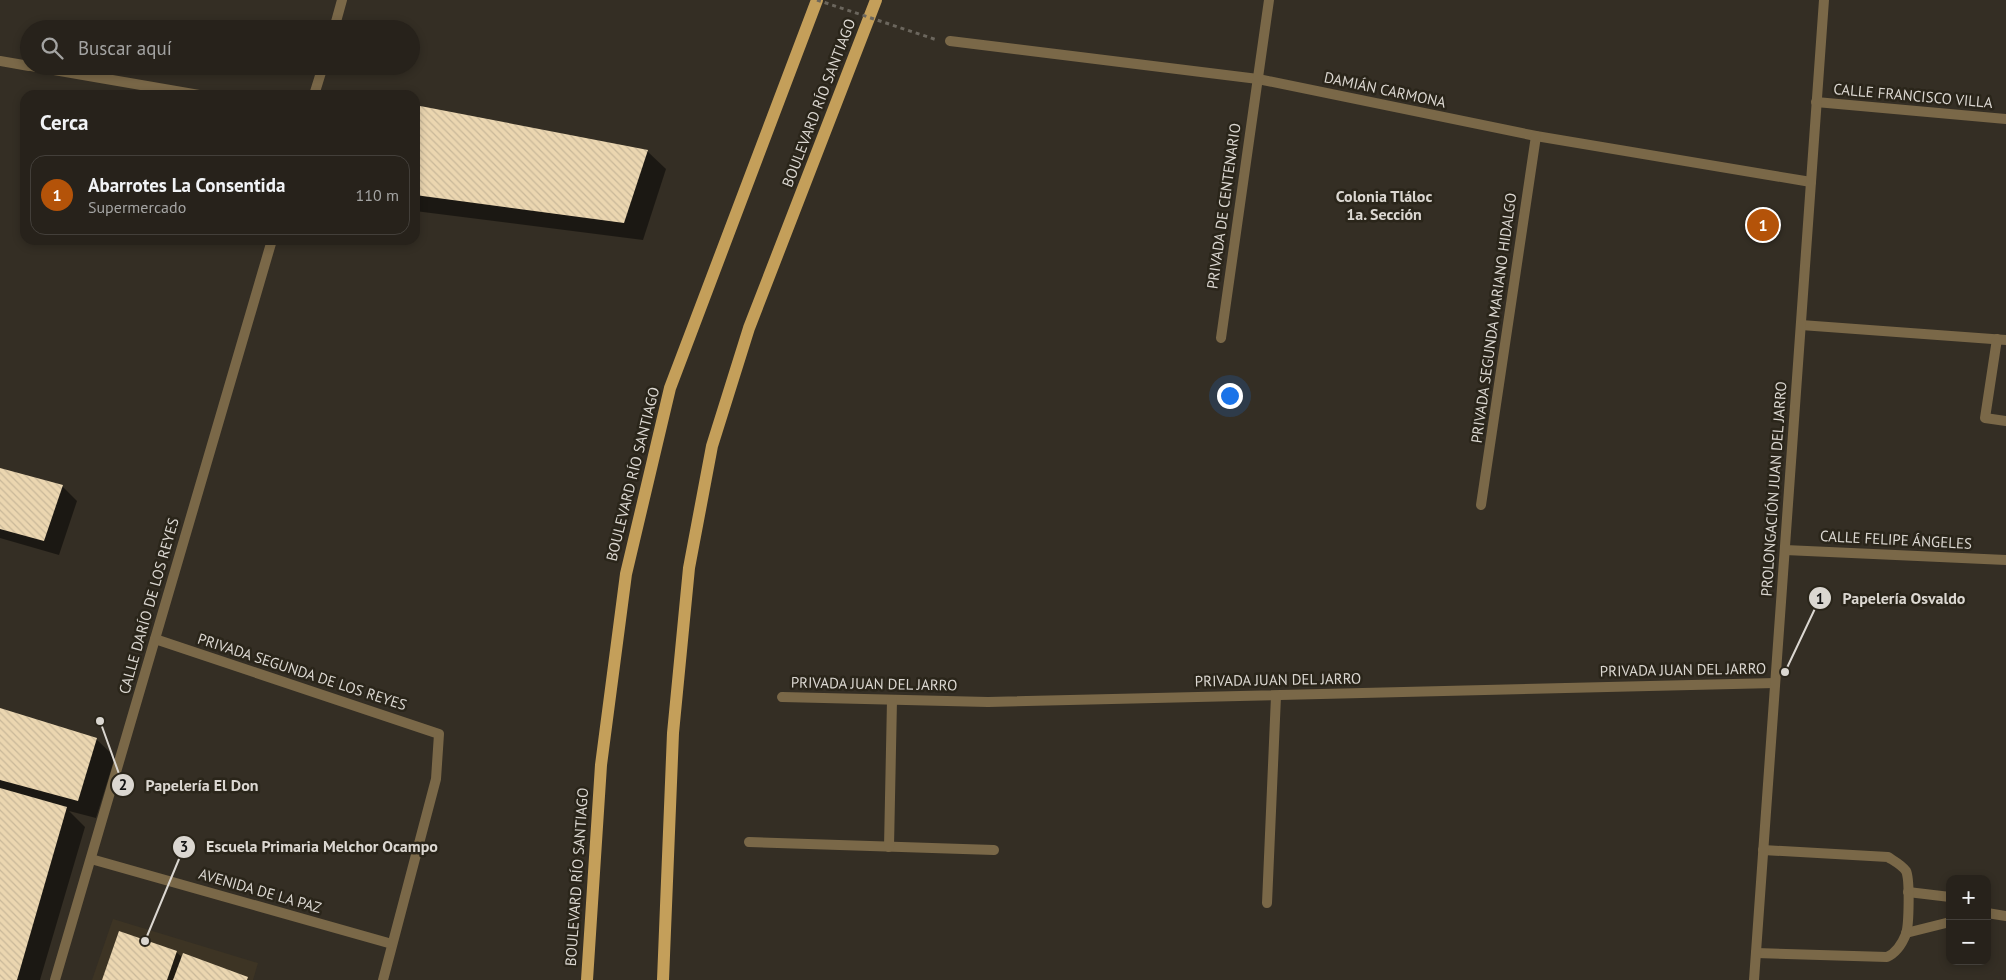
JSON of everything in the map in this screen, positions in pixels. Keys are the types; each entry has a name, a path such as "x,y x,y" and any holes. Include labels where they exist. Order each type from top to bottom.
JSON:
{"main road":[{"name":"BOULEVARD RÍO SANTIAGO","path":"587,980 601,765 626,574 670,388 817,0"},
{"name":"BOULEVARD RÍO SANTIAGO","path":"663,980 674,723 688,568 712,446 749,328 876,0"}],"street":[{"path":"336,20 342,0"},
{"name":"PRIVADA DE CENTENARIO","path":"1220,338 1269,0"},
{"name":"PROLONGACIÓN JUAN DEL JARRO","path":"1754,980 1824,0"},
{"name":"DAMIÁN CARMONA","path":"950,42 1258,79 1536,136 1811,182"},
{"path":"0,61 20,64"},
{"path":"82,75 170,90"},
{"path":"316,90 320,75"},
{"name":"CALLE FRANCISCO VILLA","path":"1816,102 2006,119"},
{"name":"PRIVADA SEGUNDA MARIANO HIDALGO","path":"1481,505 1536,136"},
{"name":"CALLE DARÍO DE LOS REYES","path":"55,980 271,245"},
{"path":"1801,325 2001,339 1985,418 2006,421"},
{"name":"CALLE FELIPE ÁNGELES","path":"1784,550 2006,560"},
{"name":"PRIVADA SEGUNDA DE LOS REYES","path":"155,639 439,734 436,779 392,944"},
{"name":"PRIVADA JUAN DEL JARRO","path":"782,697 988,702 1775,683"},
{"path":"1267,902 1276,696"},
{"path":"889,847 892,700"},
{"path":"749,842 994,850"},
{"path":"1756,952 1887,957 1895,954 1906,933 1907,872 1888,857 1763,850"},
{"name":"AVENIDA DE LA PAZ","path":"91,859 392,944"},
{"path":"1908,892 1946,897"},
{"path":"1991,914 2006,916"},
{"path":"1906,933 1946,923"},
{"path":"383,980 392,944"}],"path":[{"path":"817,0 937,40"}],"shaded area":[{"path":"113,919 258,963 253,980 92,980"}],"building":[{"path":"420,106 648,150 624,223 420,196"},
{"path":"0,468 63,485 44,541 0,529"},
{"path":"0,708 97,738 78,801 0,780"},
{"path":"0,788 67,807 17,980 0,980"},
{"path":"119,931 177,951 167,980 102,980"},
{"path":"183,953 248,977 247,980 173,980"}],"place":[{"name":"Abarrotes La Consentida","path":"1763,225"},
{"name":"Papelería Osvaldo","path":"1785,672"},
{"name":"Papelería El Don","path":"100,721"},
{"name":"Escuela Primaria Melchor Ocampo","path":"145,941"}],"district":[{"name":"Colonia Tláloc 1a. Sección","path":"1384,205"}]}
